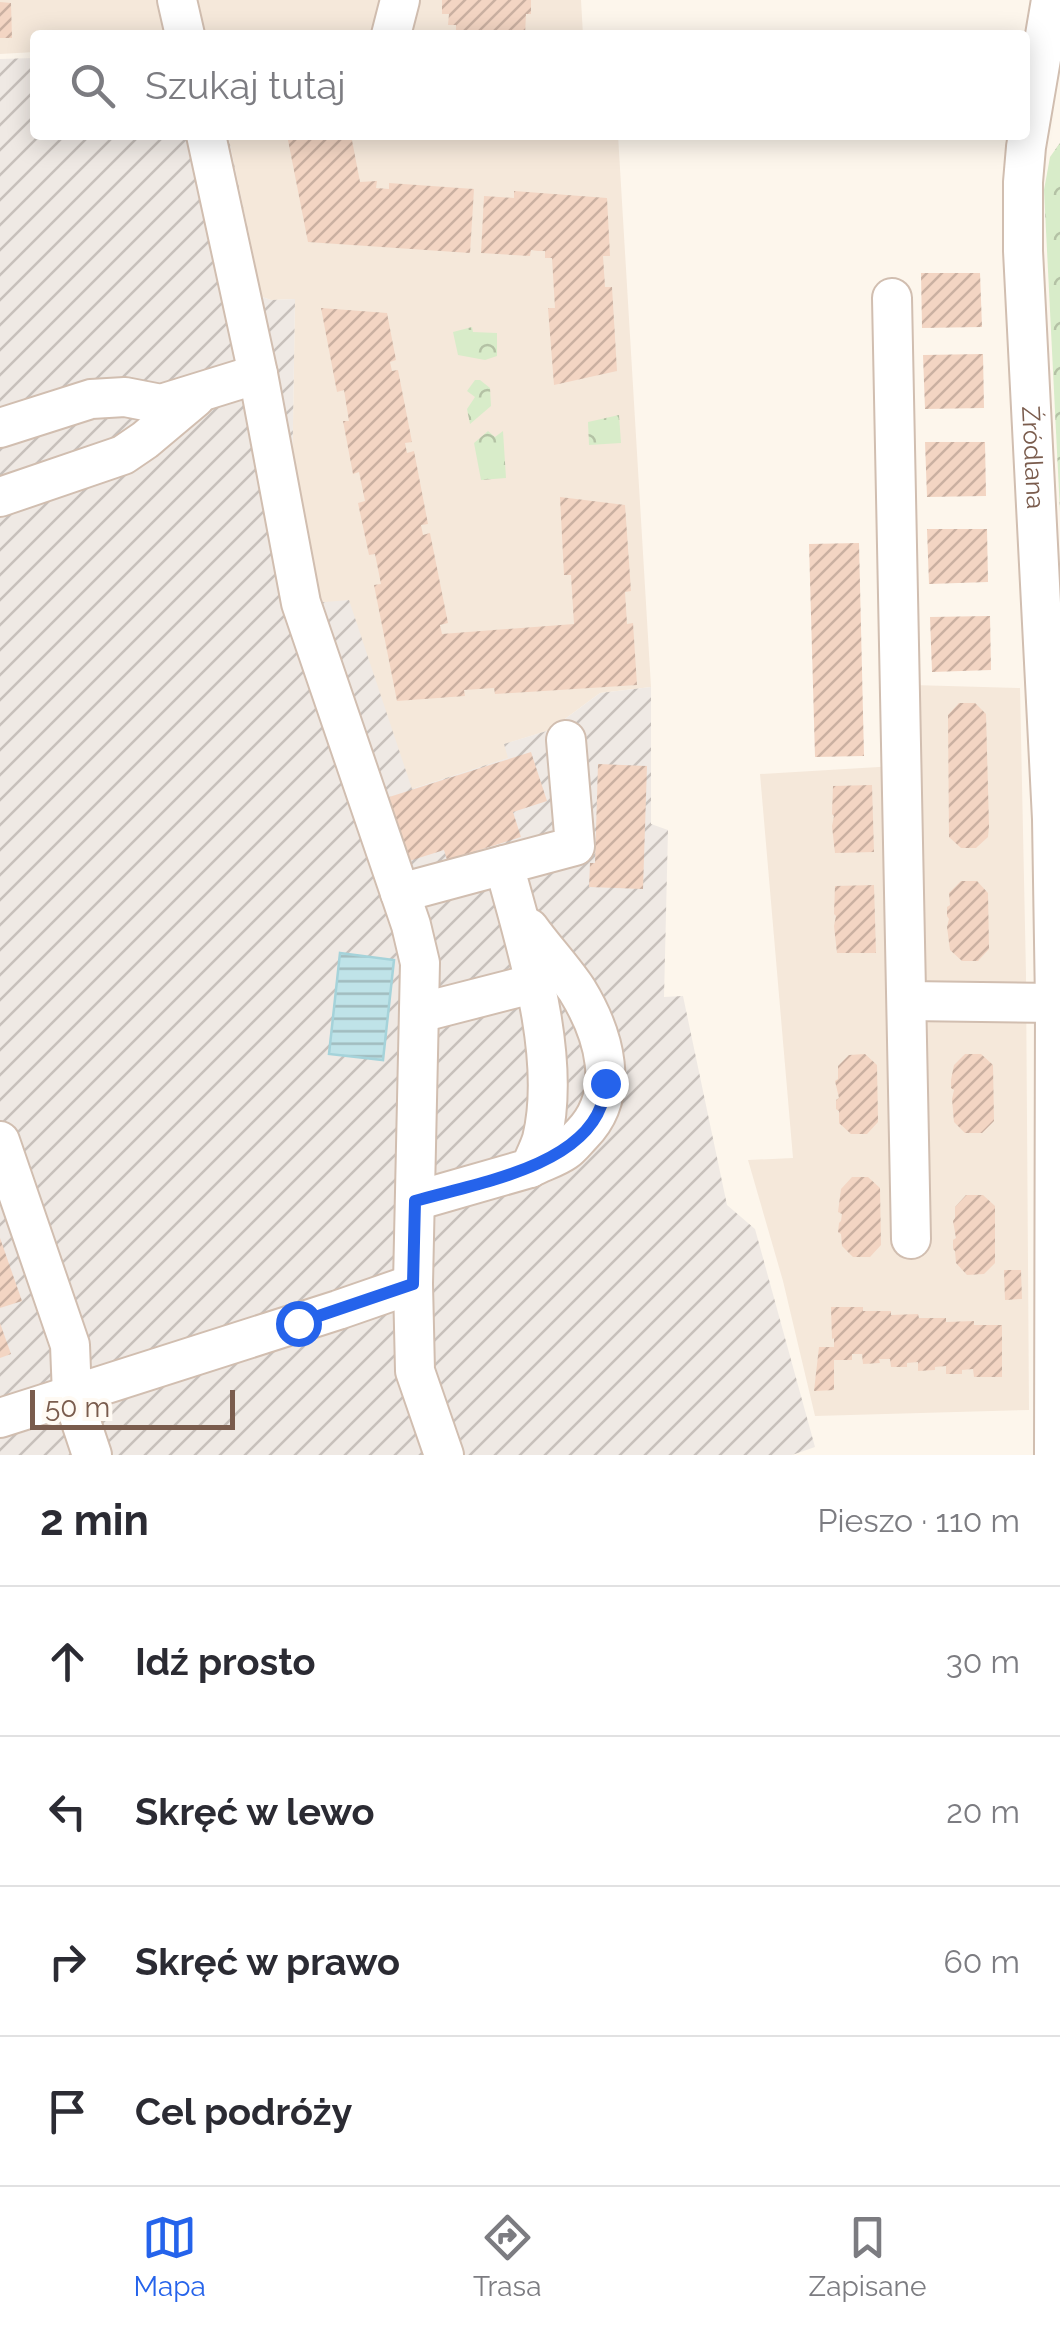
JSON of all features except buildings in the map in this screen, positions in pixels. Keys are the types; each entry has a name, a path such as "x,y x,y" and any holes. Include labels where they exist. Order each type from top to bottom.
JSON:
{"street":[{"path":"177,0 183,30"},
{"path":"392,30 400,0"},
{"name":"Źródlana","path":"1030,121 1051,0"},
{"path":"207,140 258,374 301,603 420,963 413,1284 415,1371 444,1455"},
{"name":"Źródlana","path":"1027,140 1023,251 1050,747 1055,1003 1054,1455"},
{"path":"892,298 911,1239"},
{"path":"0,428 90,399 125,397 161,404 258,374"},
{"path":"0,497 123,455 203,391"},
{"path":"400,893 575,846 566,740"},
{"path":"504,866 536,984 547,1070 546,1116 530,1168"},
{"path":"415,1201 530,1168 566,1150 590,1126 602,1105 605,1059 594,1023 576,988 518,914"},
{"path":"419,1013 536,984"},
{"path":"908,1001 1055,1003"},
{"path":"0,1141 70,1346 72,1395 92,1455"},
{"path":"0,1418 413,1284"}],"shaded area":[{"path":"0,0 581,0 583,30 30,30 30,52 0,54"},
{"path":"30,58 30,140 229,140 262,297 295,299 292,485 313,603 349,600 412,789 508,758 504,744 550,730 600,693 651,687 651,824 668,830 664,997 683,996 727,1205 755,1229 815,1447 792,1455 0,1455 0,59"},
{"path":"229,140 618,140 651,687 600,693 550,730 505,744 509,758 412,789 312,603 292,485 295,299 262,297"},
{"path":"913,685 1020,688 1029,1410 815,1416 783,1281 748,1160 793,1158 760,774 912,765"}],"green space":[{"path":"1060,143 1060,512 1044,190 1050,157"},
{"path":"472,327 473,332 497,333 497,356 485,360 458,355 453,332"},
{"path":"475,380 490,388 491,406 470,424 467,409 475,397 467,391"},
{"path":"619,415 621,443 589,445 588,422"},
{"path":"488,431 495,437 503,431 506,478 481,480 474,443"}],"water":[{"path":"340,953 394,960 383,1060 329,1054"}],"route":[{"path":"298,1323 413,1284 415,1201 530,1168 566,1150 590,1126 602,1105 605,1083"}]}
